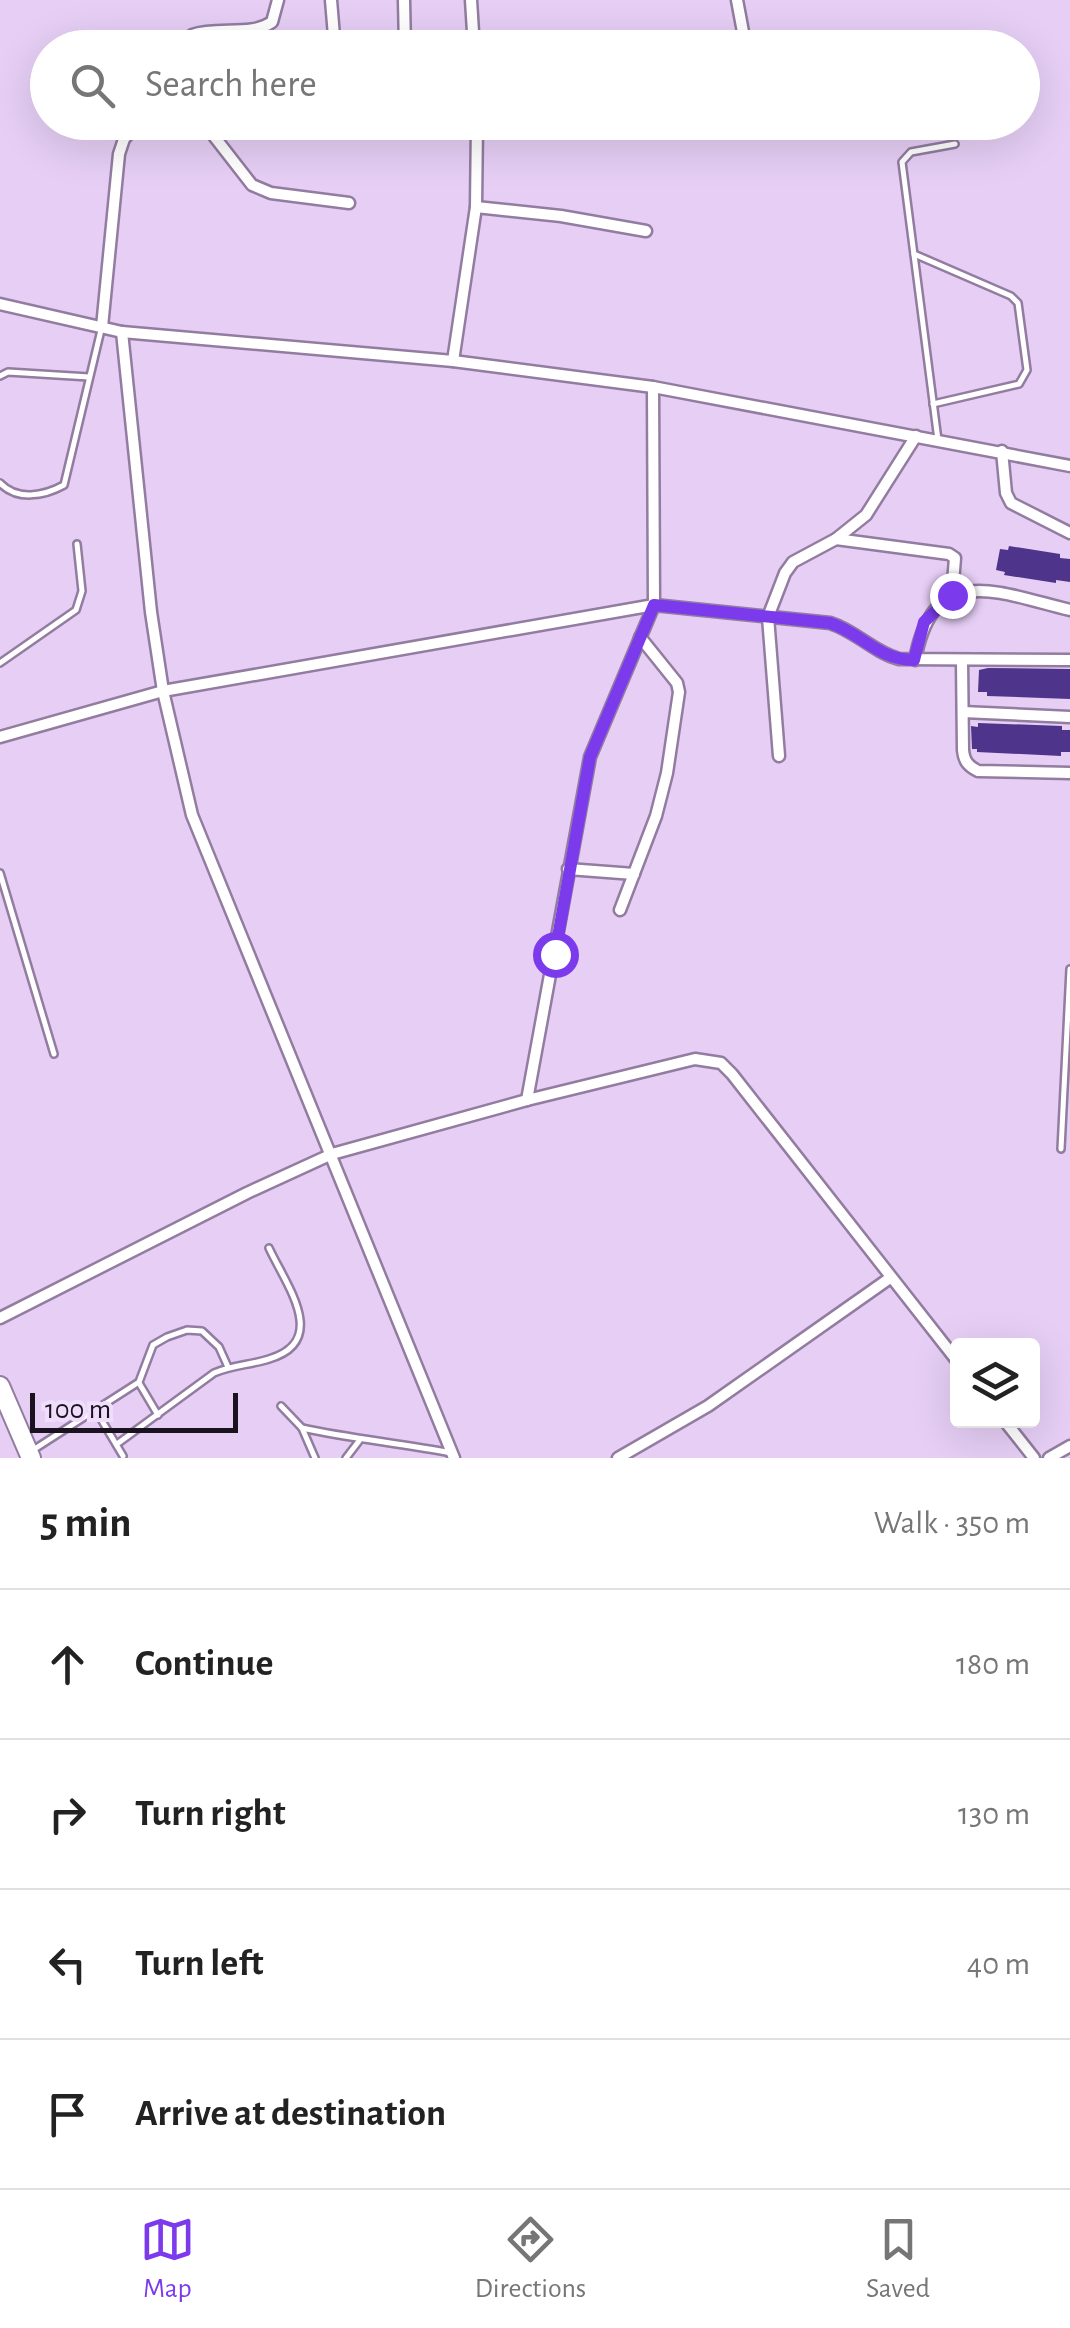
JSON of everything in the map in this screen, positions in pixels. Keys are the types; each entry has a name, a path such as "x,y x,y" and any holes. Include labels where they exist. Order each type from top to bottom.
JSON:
{"main road":[{"path":"0,1386 30,1456"}],"street":[{"path":"205,30 263,29 272,22 278,0"},
{"path":"331,0 333,30"},
{"path":"404,0 405,30"},
{"path":"471,0 473,30"},
{"path":"737,0 743,30"},
{"path":"102,327 123,140"},
{"path":"217,140 252,185 271,193 349,203"},
{"path":"453,361 476,207 477,140"},
{"path":"476,207 646,231"},
{"path":"0,304 122,332 453,361 652,387 1070,466"},
{"path":"122,332 163,691 200,840 453,1455"},
{"path":"527,1100 590,757 654,605 652,387"},
{"path":"779,756 768,616 785,573 793,562 836,539 866,515 916,436"},
{"path":"1002,452 1006,493 1011,503 1070,533"},
{"path":"836,539 949,554 956,565 952,595"},
{"path":"914,660 924,622 952,595 984,590 1070,610"},
{"path":"0,737 163,691 654,605 830,623 882,654 914,660 1070,660"},
{"path":"620,910 656,816 667,773 678,692 677,683 640,637"},
{"path":"962,662 962,750 970,767 978,771 1070,773"},
{"path":"963,712 1070,716"},
{"path":"568,868 634,874"},
{"path":"0,1318 247,1192 332,1154 695,1059 721,1063 950,1352"},
{"path":"618,1458 708,1406 890,1278"},
{"path":"1010,1428 1034,1458"},
{"path":"1057,1456 1070,1446"}],"lane":[{"path":"938,440 902,162 911,152 955,144"},
{"path":"914,254 1012,296 1018,303 1026,370 1018,384 933,404"},
{"path":"0,484 18,494 32,495 46,495 64,486 102,327"},
{"path":"0,376 8,372 89,376"},
{"path":"0,663 76,610 82,591 77,544"},
{"path":"0,873 54,1054"},
{"path":"1060,1149 1066,1105 1070,969"},
{"path":"117,1444 228,1367 268,1360 298,1342 303,1322 268,1248"},
{"path":"30,1456 138,1382 153,1344 187,1330 202,1332 219,1347 228,1367"},
{"path":"138,1382 158,1415"},
{"path":"282,1406 302,1428 315,1458"},
{"path":"95,1409 122,1456"},
{"path":"302,1428 453,1455"},
{"path":"346,1458 359,1440"}],"building":[{"path":"1009,546 1070,559 1070,582 1004,575 1005,572 996,570 1000,549 1008,550"},
{"path":"1070,669 1070,699 987,696 987,692 978,692 979,670"},
{"path":"978,723 1062,726 1062,730 1070,730 1070,752 1061,752 1061,756 977,752 972,749 971,726 978,727"}],"route":[{"path":"555,954 590,757 654,605 830,623 882,654 914,660 924,622 952,595"}]}
